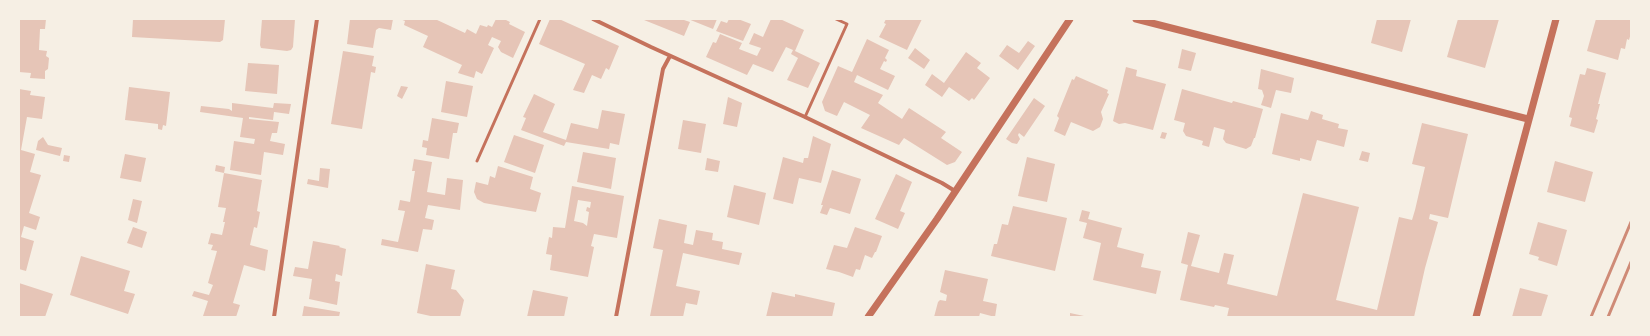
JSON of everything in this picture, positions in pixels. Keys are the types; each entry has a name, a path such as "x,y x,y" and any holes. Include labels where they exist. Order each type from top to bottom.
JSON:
{"street":[{"path":"274,317 317,19"},
{"path":"593,19 670,56 805,117 955,190"},
{"path":"868,317 937,219 1070,19"},
{"path":"1136,19 1528,119"},
{"path":"1476,317 1556,19"},
{"path":"616,317 663,69 670,56"}],"lane":[{"path":"477,161 540,19"},
{"path":"836,19 847,24"},
{"path":"805,117 849,19"}],"building":[{"path":"19,19 46,19 45,29 40,29 39,50 47,51 46,56 49,58 48,69 45,71 45,79 30,78 31,73 19,72"},
{"path":"133,19 225,19 223,40 220,42 132,37"},
{"path":"262,19 295,19 293,47 291,50 287,51 261,48"},
{"path":"350,19 393,19 391,30 379,28 376,30 373,48 347,44"},
{"path":"400,19 435,19 465,33 467,29 476,34 480,25 487,27 488,25 492,27 496,19 504,19 510,22 509,24 525,32 513,58 501,52 498,47 501,41 492,37 488,45 494,48 482,74 476,71 474,78 458,73 462,65 423,47 428,36 404,25 405,21"},
{"path":"550,19 559,19 619,46 609,70 606,68 601,79 592,75 584,93 573,90 585,64 539,44"},
{"path":"644,19 681,19 690,22 684,36"},
{"path":"688,19 717,19 713,29"},
{"path":"729,19 738,19 751,24 743,41 716,31 721,21 727,23"},
{"path":"771,19 780,19 804,30 795,51 820,63 808,88 787,80 798,58 791,54 793,50 786,47 773,72 753,64 747,75 706,57 713,42 716,43 720,34 742,43 739,49 757,56 761,48 749,44 754,33 763,37"},
{"path":"886,19 922,19 907,50 879,37 886,24 884,23"},
{"path":"1377,19 1411,19 1402,52 1371,43"},
{"path":"1458,19 1499,19 1485,68 1447,57"},
{"path":"1596,19 1631,19 1631,33 1629,40 1627,39 1625,49 1621,48 1618,60 1587,51"},
{"path":"867,39 889,50 885,58 887,60 886,62 884,61 880,69 895,76 888,90 857,75 854,82 883,95 878,103 902,119 909,108 946,132 941,138 962,152 955,162 947,165 904,138 899,145 861,128 870,115 844,102 837,116 825,111 822,102 838,66 852,72"},
{"path":"1028,41 1035,46 1018,70 999,56 1007,45 1019,53"},
{"path":"915,48 930,60 924,69 908,58"},
{"path":"1182,49 1196,53 1191,71 1178,68"},
{"path":"343,51 374,56 372,66 376,67 375,73 371,72 362,129 331,124"},
{"path":"966,52 981,63 977,68 990,78 974,100 972,98 969,101 949,87 942,97 925,85 932,74 944,83"},
{"path":"248,63 279,65 277,94 245,91"},
{"path":"1126,67 1137,70 1136,76 1166,84 1153,130 1125,123 1119,124 1113,121"},
{"path":"1587,68 1606,73 1598,104 1600,104 1596,119 1598,120 1594,133 1570,126 1572,118 1569,117 1580,74 1585,75"},
{"path":"1261,69 1294,78 1291,93 1276,90 1271,108 1261,105 1264,96 1262,90 1258,89"},
{"path":"1076,76 1108,90 1107,93 1109,94 1101,112 1103,119 1100,127 1093,131 1071,122 1065,136 1054,131 1059,118 1057,116 1072,79 1074,80"},
{"path":"446,81 473,86 467,117 441,112"},
{"path":"401,86 408,87 402,99 397,96"},
{"path":"129,87 170,92 166,126 163,125 162,130 158,129 158,124 125,120"},
{"path":"19,89 31,91 30,95 45,97 42,119 27,117 21,150 35,154 30,172 41,175 29,213 40,217 36,230 24,226 21,237 34,241 26,271 19,269"},
{"path":"1182,89 1232,103 1233,101 1263,109 1255,138 1251,146 1246,149 1226,143 1223,139 1225,130 1214,127 1209,147 1202,145 1203,141 1186,136 1183,131 1185,123 1174,120"},
{"path":"534,94 555,104 543,132 566,140 571,123 598,129 602,110 625,114 619,145 610,143 609,149 566,142 564,146 521,130 526,118 523,117"},
{"path":"728,97 742,103 737,127 723,124"},
{"path":"1034,98 1045,106 1024,137 1019,133 1018,135 1020,139 1017,144 1012,143 1006,139"},
{"path":"232,103 273,108 274,103 291,104 289,114 274,112 273,120 249,117 249,119 279,122 277,133 272,133 270,141 285,144 283,155 264,152 261,175 230,170 234,141 254,144 255,139 240,137 243,118 200,112 201,106 229,109 232,111"},
{"path":"1311,111 1323,115 1322,119 1339,124 1338,128 1348,130 1344,147 1317,140 1311,161 1300,158 1300,161 1272,154 1281,113 1308,120"},
{"path":"432,118 459,123 457,133 453,133 449,159 426,155 427,148 422,147 423,140 428,141"},
{"path":"683,120 706,124 701,153 678,149"},
{"path":"1422,123 1468,134 1448,218 1430,214 1429,219 1438,222 1425,268 1414,317 1227,317 1229,308 1215,305 1214,307 1180,300 1188,265 1181,263 1188,232 1200,235 1191,266 1219,273 1224,253 1234,255 1227,284 1277,296 1303,193 1359,207 1336,300 1377,310 1399,217 1412,220 1415,210 1425,167 1412,164"},
{"path":"1162,132 1167,133 1165,139 1160,138"},
{"path":"514,135 544,145 535,173 504,162"},
{"path":"813,136 831,144 821,183 799,178 793,204 773,199 783,157 803,163 804,158 808,158"},
{"path":"43,137 48,145 62,148 60,156 36,150 38,141"},
{"path":"1362,151 1370,153 1368,162 1359,160"},
{"path":"583,152 616,158 611,189 577,182"},
{"path":"125,154 146,158 141,182 120,178"},
{"path":"64,155 70,156 69,162 63,161"},
{"path":"1027,157 1055,164 1047,202 1018,196"},
{"path":"707,158 720,161 718,172 705,170"},
{"path":"414,159 432,162 427,192 445,195 447,178 463,180 460,210 428,205 425,218 434,220 432,230 423,229 418,252 381,245 382,239 398,242 405,211 398,210 400,200 410,202 415,171 412,171"},
{"path":"1555,161 1593,172 1585,202 1547,192"},
{"path":"216,165 225,167 224,173 215,171"},
{"path":"498,166 533,177 530,189 541,193 536,212 484,203 477,199 474,192 476,182 488,185 490,176 495,178"},
{"path":"320,168 330,169 328,188 307,184 308,179 319,181"},
{"path":"832,170 861,179 850,214 830,208 827,215 820,213"},
{"path":"224,173 262,180 257,211 260,212 257,228 254,227 250,245 268,250 265,271 244,265 233,303 240,305 236,317 203,316 208,301 192,296 194,291 209,295 213,285 208,283 217,251 211,250 213,245 208,244 211,233 222,235 225,222 223,222 226,208 218,207"},
{"path":"896,174 912,182 900,211 905,213 898,229 875,219"},
{"path":"734,185 766,193 759,225 727,217"},
{"path":"572,186 624,196 617,238 594,234 591,246 594,247 588,277 550,270 552,255 546,254 549,237 552,238 553,227 565,228","holes":["578,200 591,202 590,208 587,207 586,211 589,212 587,226 583,223 574,221"]},
{"path":"133,199 142,201 137,223 128,220"},
{"path":"1013,206 1067,218 1055,271 991,256 994,244 997,244 1002,224 1008,225"},
{"path":"1082,210 1090,212 1088,219 1122,228 1117,247 1144,254 1141,267 1161,271 1156,294 1093,280 1101,243 1083,238 1087,223 1079,221"},
{"path":"659,219 687,225 684,243 693,245 696,230 713,233 712,240 723,242 722,249 742,253 739,265 683,253 676,286 700,291 697,305 686,303 683,317 650,316 663,250 653,248"},
{"path":"1538,222 1567,230 1557,266 1538,260 1539,257 1529,254"},
{"path":"133,227 147,232 142,248 127,243"},
{"path":"855,227 882,236 872,258 865,255 860,270 856,269 853,277 826,269 834,245 847,248"},
{"path":"313,241 340,246 339,247 346,249 342,276 336,274 335,281 340,282 337,305 309,299 312,279 293,276 295,267 308,269"},
{"path":"81,256 130,271 124,291 135,294 128,314 70,295"},
{"path":"426,264 455,270 451,289 456,290 464,300 460,317 435,317 417,313"},
{"path":"945,270 988,279 983,301 997,304 995,317 980,313 979,317 934,317 938,302 940,300 946,301 947,295 940,292"},
{"path":"19,283 53,294 45,317 19,317"},
{"path":"1520,288 1548,295 1541,317 1512,317"},
{"path":"533,290 568,297 564,317 527,317"},
{"path":"772,292 795,297 795,294 835,303 832,317 766,317"},
{"path":"304,306 340,312 339,317 302,317"},
{"path":"1070,313 1084,316 1084,317 1070,317"}],"railway":[{"path":"1591,317 1631,222"},
{"path":"1608,317 1631,262"}]}
